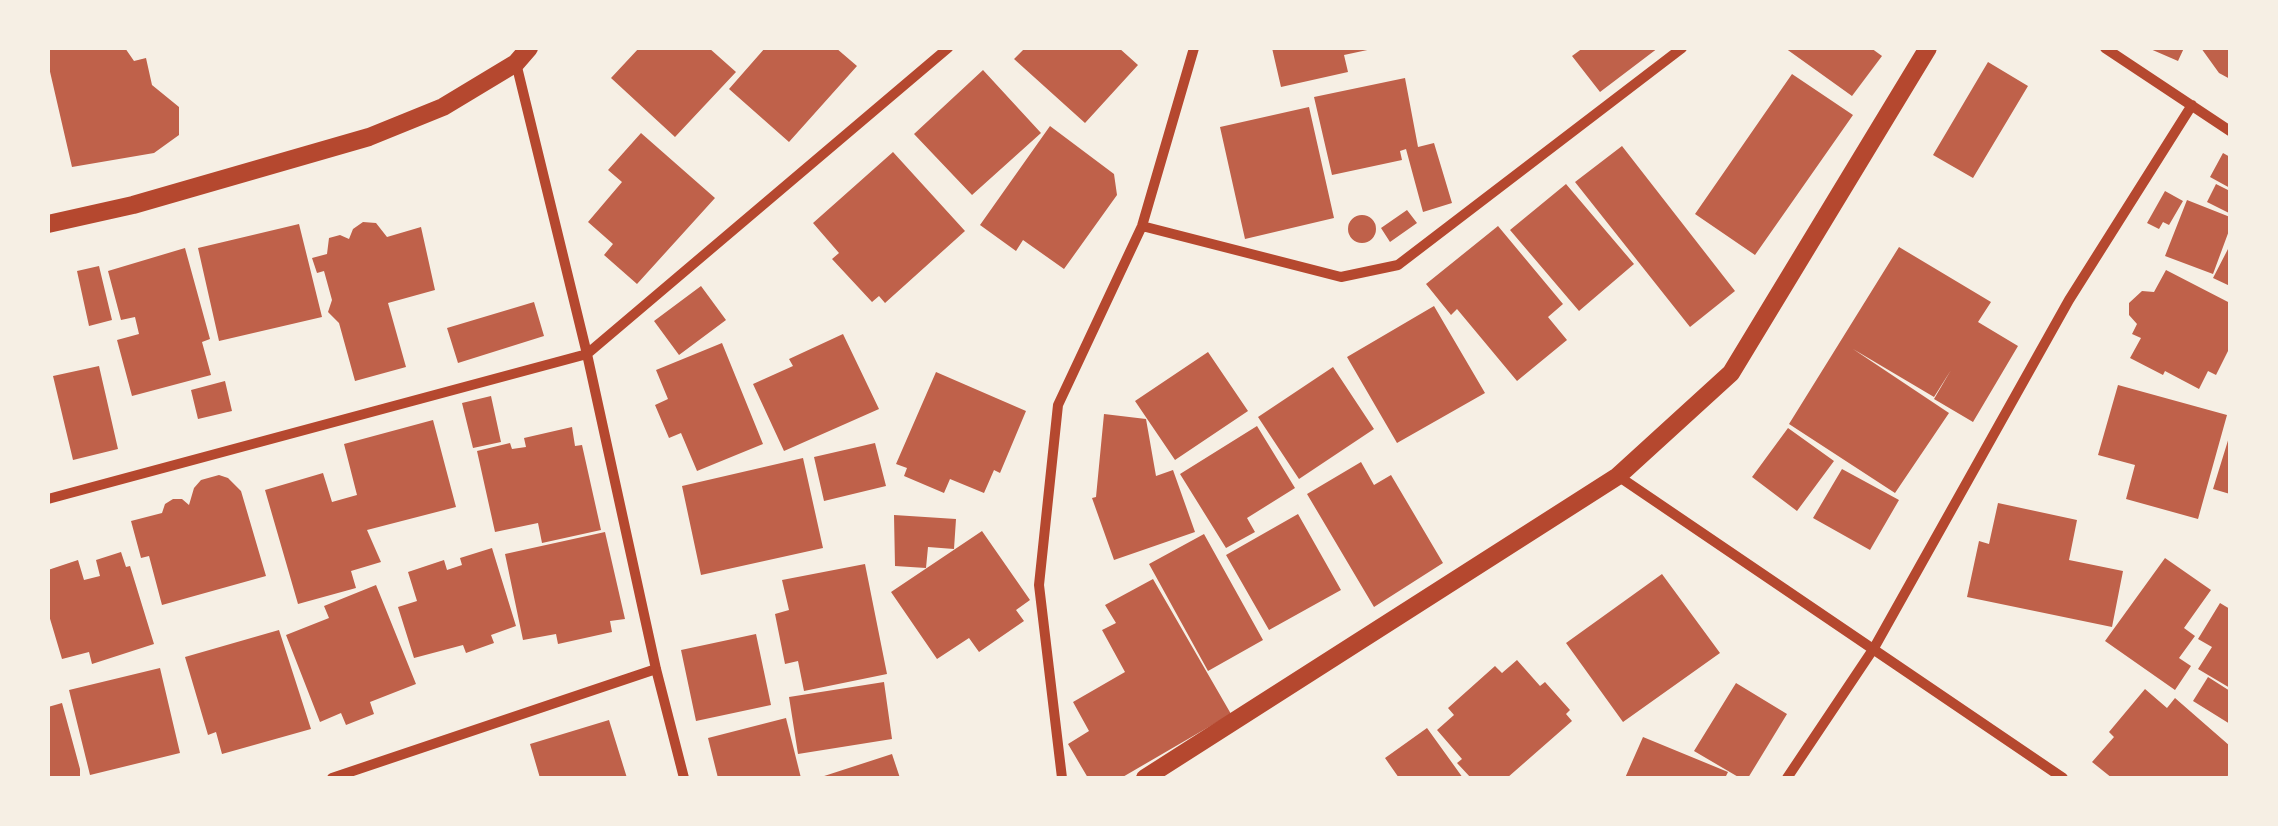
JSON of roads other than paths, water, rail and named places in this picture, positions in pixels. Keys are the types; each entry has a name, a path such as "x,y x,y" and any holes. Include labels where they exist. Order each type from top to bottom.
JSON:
{"street":[{"path":"48,224 133,205 369,137 443,106 516,63 528,48"},
{"path":"48,499 588,354 948,48"},
{"path":"1062,778 1038,585 1058,405 1142,226 1194,48"},
{"path":"1142,226 1342,277 1398,265 1682,48"},
{"path":"1145,778 1618,476 1731,373 1928,48"},
{"path":"2105,48 2230,131"},
{"path":"516,63 588,354 656,669 684,778"},
{"path":"1787,778 1874,648 2069,300 2192,105"},
{"path":"1618,476 2062,778"},
{"path":"332,778 656,669"}]}
